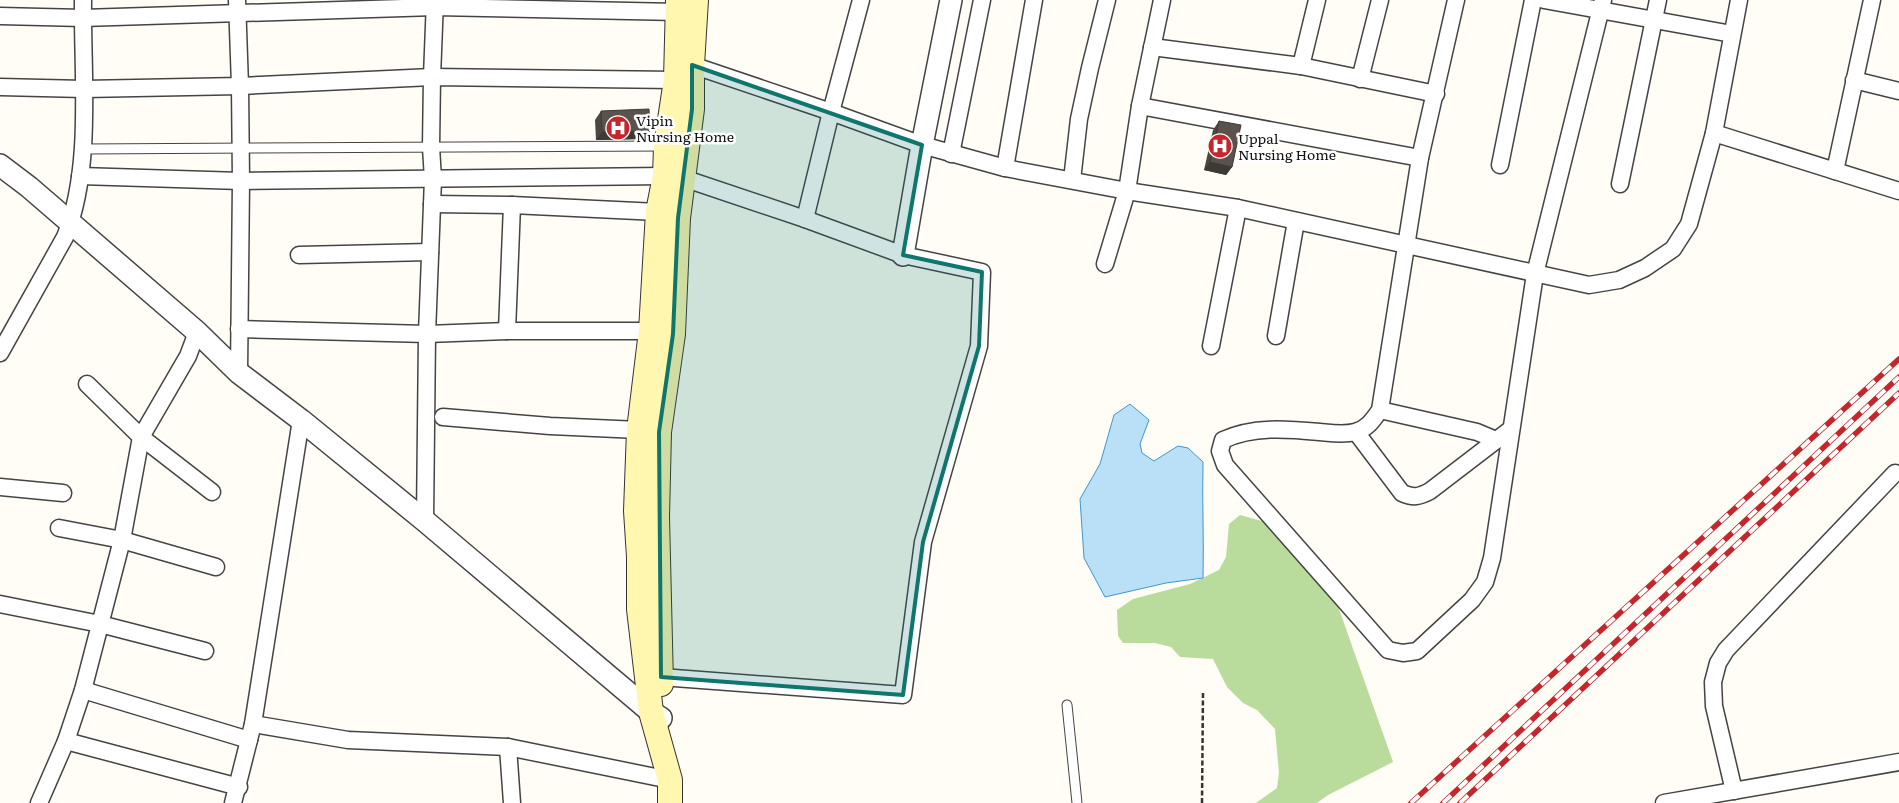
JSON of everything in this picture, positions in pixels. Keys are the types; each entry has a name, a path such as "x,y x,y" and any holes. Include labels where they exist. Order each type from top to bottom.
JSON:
{"main road":[{"path":"670,792 639,609 639,557 636,511 639,430 651,331 658,212 674,177 692,109 684,72 684,4"},
{"path":"657,716 661,677 657,517 659,432 673,334 678,218 674,177 666,146 684,72"}],"street":[{"path":"1,351 65,237 70,223 80,176 83,149 84,0"},
{"path":"805,219 861,0"},
{"path":"903,256 922,146 951,0"},
{"path":"951,154 982,0"},
{"path":"1005,168 1034,0"},
{"path":"1072,180 1079,119 1107,0"},
{"path":"1105,264 1127,190 1140,106 1162,0"},
{"path":"1301,66 1317,0"},
{"path":"1360,78 1380,0"},
{"path":"1456,0 1420,158 1380,410 1371,424 1356,432 1344,434 1283,429 1259,430 1234,435 1223,440 1220,450 1225,465 1388,650 1403,653 1417,651 1472,600 1485,582 1492,558 1535,274 1602,5"},
{"path":"1500,165 1533,0"},
{"path":"1544,0 1602,5 1654,20 1732,34"},
{"path":"1620,184 1658,0"},
{"path":"0,87 84,89 240,86 432,77 684,72 831,112 922,146 1005,168 1238,208 1589,285 1619,280 1645,268 1673,249 1689,224 1714,133 1738,0"},
{"path":"1835,171 1872,0"},
{"path":"425,520 427,334 433,179 431,148 435,4"},
{"path":"0,16 83,18 237,6 684,4"},
{"path":"237,6 241,181 239,373"},
{"path":"1152,47 1301,66 1436,94"},
{"path":"1854,80 1899,91"},
{"path":"1140,106 1420,158"},
{"path":"1714,133 1899,191"},
{"path":"0,165 29,187 197,332 239,373 301,420 425,520 657,716"},
{"path":"80,176 241,181 674,177 805,219 903,256 982,272 979,346 923,542 903,694 661,677"},
{"path":"432,204 512,205 658,212"},
{"path":"507,331 512,205"},
{"path":"1211,346 1238,208"},
{"path":"1276,336 1296,221"},
{"path":"299,255 430,252"},
{"path":"239,329 427,334 507,331 651,331"},
{"path":"39,803 66,741 83,690 122,540 141,437 188,356 197,332"},
{"path":"88,384 141,437 212,492"},
{"path":"1380,410 1477,432 1496,440"},
{"path":"443,417 550,426 639,430"},
{"path":"233,803 239,787 251,732 301,420"},
{"path":"1356,432 1402,492 1411,497 1420,496 1430,491 1511,429"},
{"path":"1734,791 1714,706 1713,682 1718,663 1726,650 1895,473"},
{"path":"0,487 63,493"},
{"path":"59,528 122,540 216,568"},
{"path":"0,604 100,624 205,650"},
{"path":"83,690 251,732 348,740 508,747 670,792"},
{"path":"66,741 239,787"},
{"path":"508,747 512,803"},
{"path":"1664,803 1899,762"}],"lane":[{"path":"83,149 666,146"},
{"path":"1067,705 1078,803"}],"path":[{"path":"1202,803 1203,692"}],"highlighted area":[{"path":"692,65 922,145 903,255 982,272 979,346 923,542 903,695 661,677 659,432 673,334 678,218 692,109"}],"green space":[{"path":"1240,515 1269,523 1305,564 1339,609 1393,762 1328,795 1317,803 1256,803 1277,788 1279,773 1275,729 1257,710 1243,703 1227,687 1213,659 1180,657 1171,647 1155,643 1123,643 1118,636 1117,610 1133,599 1190,584 1219,570 1226,557 1229,524"}],"water":[{"path":"1130,404 1149,420 1140,444 1142,453 1154,461 1178,446 1188,448 1203,462 1203,578 1166,583 1105,597 1084,558 1080,499 1100,464 1114,415"}],"building":[{"path":"649,109 650,131 602,132 601,111"},
{"path":"1219,121 1241,125 1232,167 1210,162"}],"railway":[{"path":"1411,803 1899,359"},
{"path":"1443,803 1899,377"},
{"path":"1460,803 1899,393"}],"place":[{"name":"Vipin Nursing Home","path":"618,128"},
{"name":"Uppal Nursing Home","path":"1220,146"}]}
